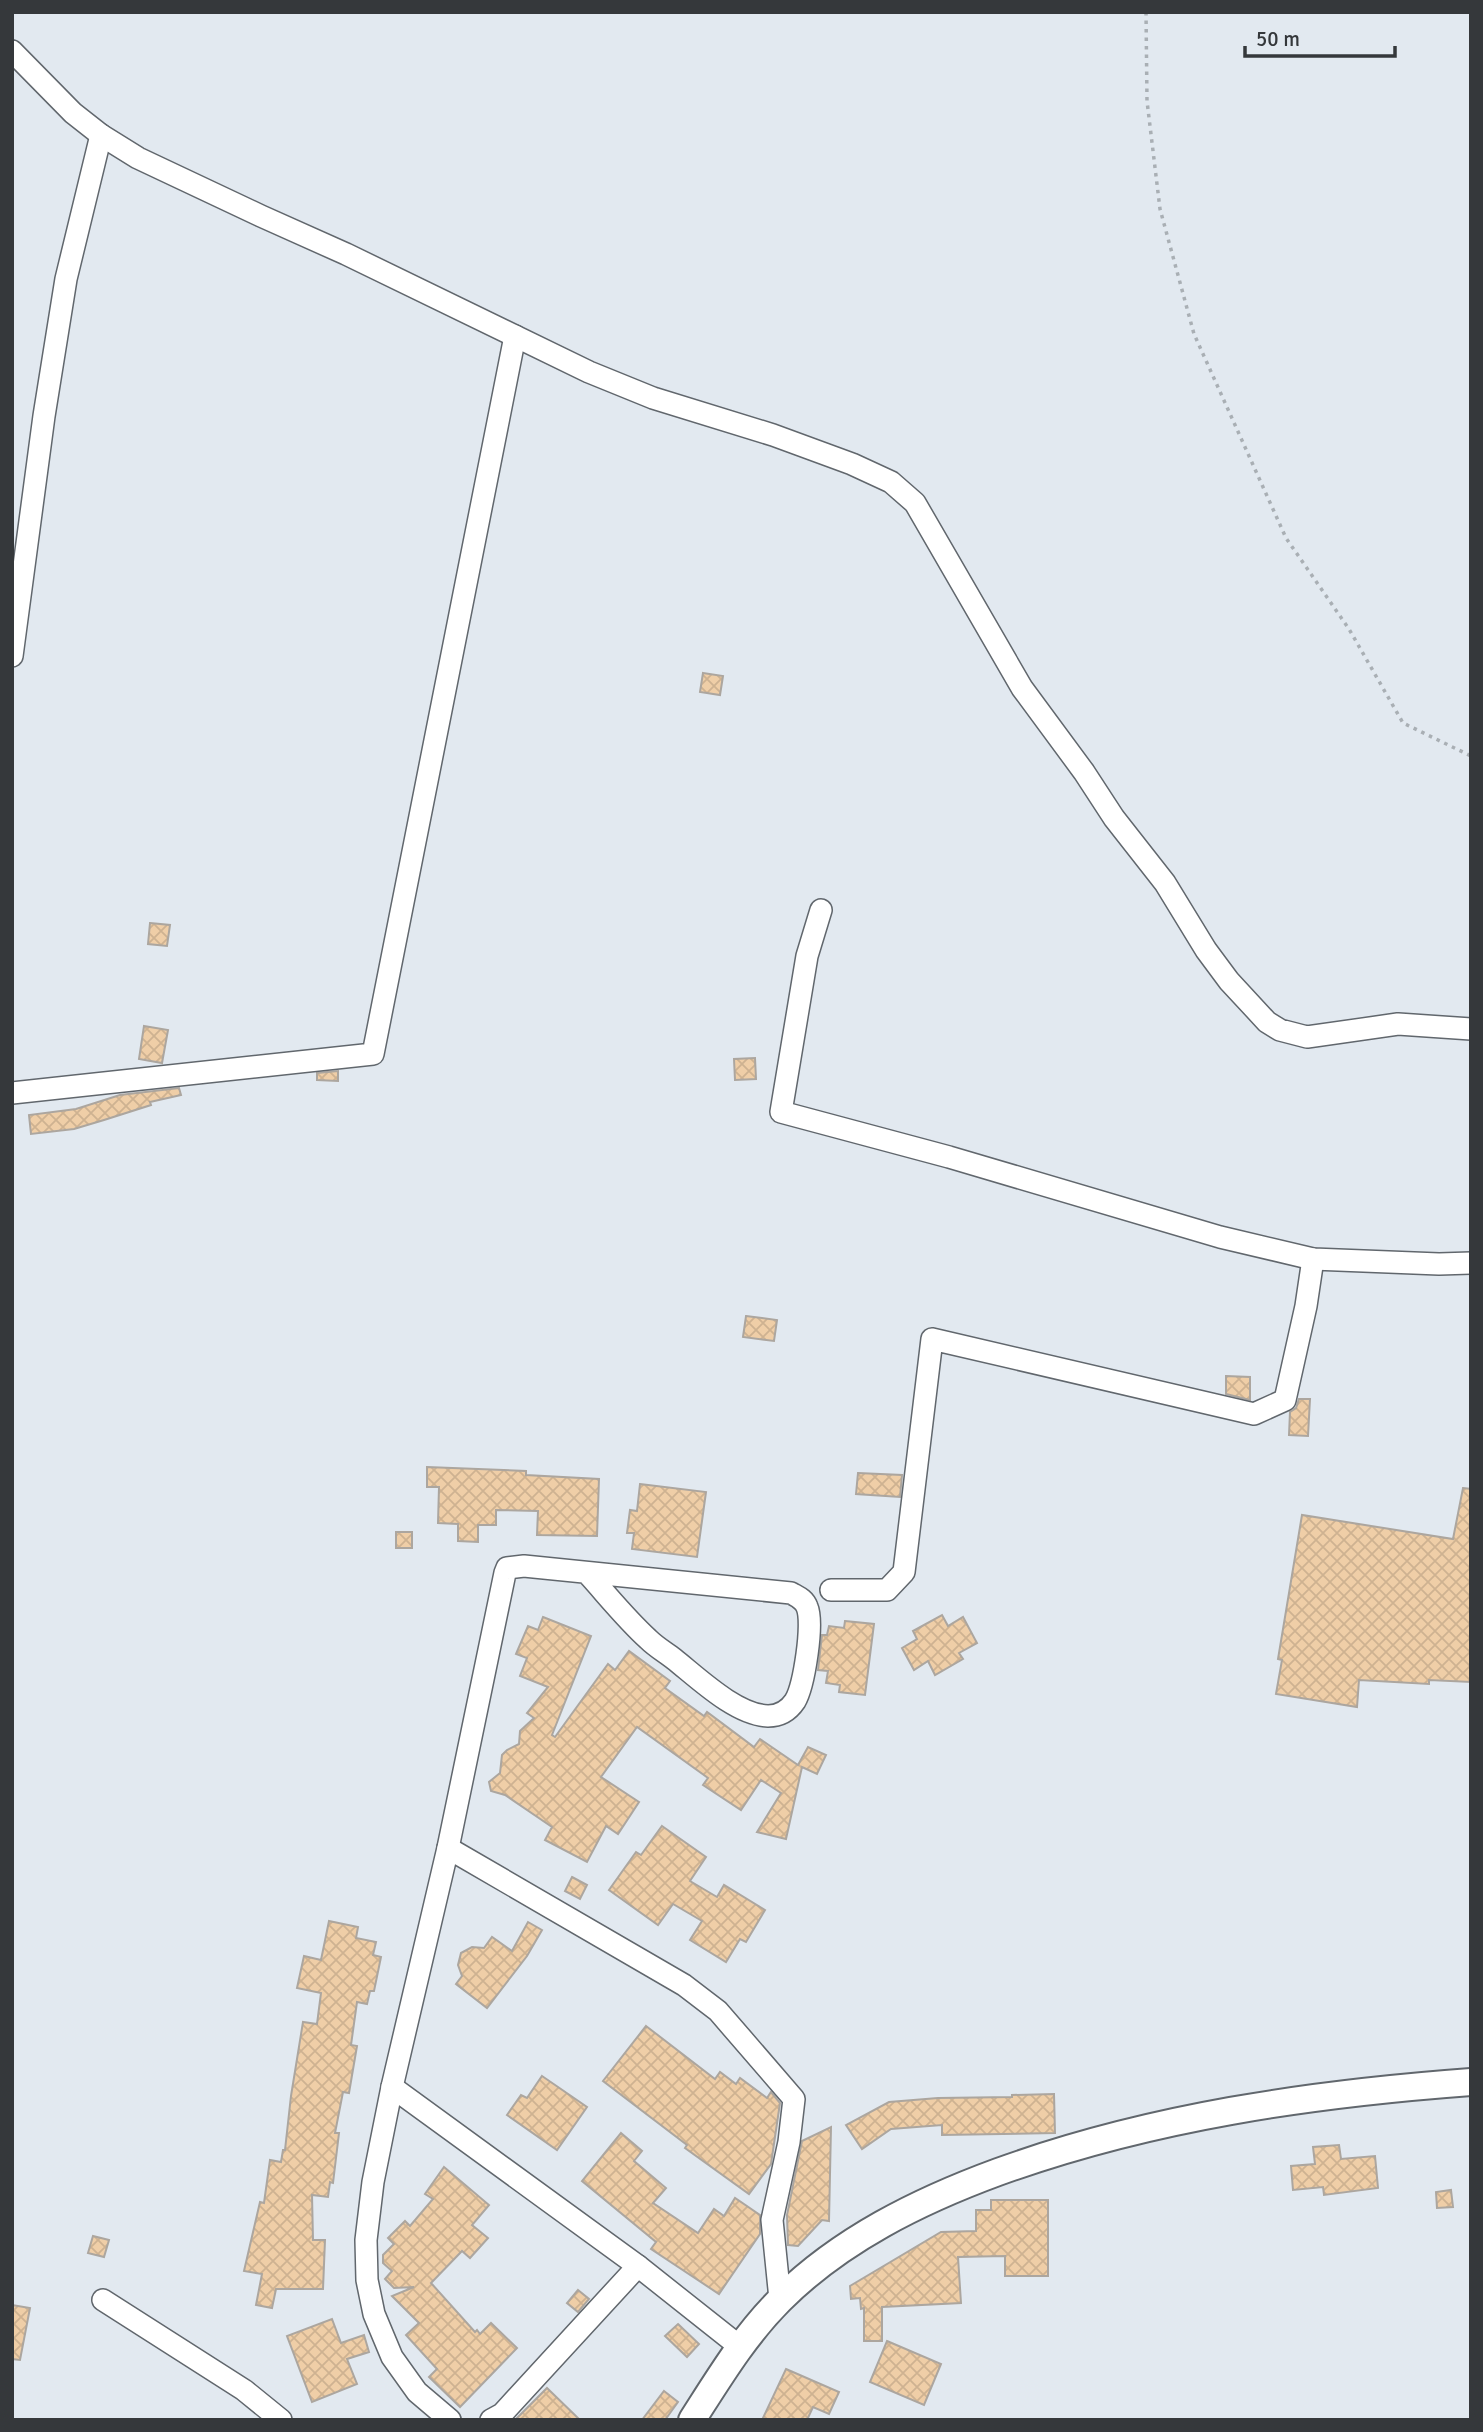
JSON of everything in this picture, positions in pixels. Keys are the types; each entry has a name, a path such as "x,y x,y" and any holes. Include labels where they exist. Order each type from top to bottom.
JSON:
{"main road":[{"path":"692,2420 739,2347 780,2299 867,2232 950,2189 1045,2155 1168,2122 1249,2107 1373,2090 1471,2082"}],"street":[{"path":"12,51 73,113 101,135 138,158 346,254 589,372 653,398 773,435 878,475 903,492 920,511 1022,688 1114,818 1165,883 1228,981 1267,1022 1280,1030 1307,1037 1398,1024 1471,1029"},
{"path":"12,656 44,416 66,279 101,135"},
{"path":"12,1093 373,1054 515,336"},
{"path":"821,910 807,956 781,1112 949,1157 1220,1237 1313,1259 1471,1263"},
{"path":"831,1590 887,1590 904,1572 932,1339 1255,1414 1285,1400 1306,1306 1313,1259"},
{"path":"450,2420 417,2392 393,2357 374,2314 366,2280 366,2240 373,2182 392,2087 448,1848 507,1568 518,1565 782,1590 802,1599 808,1608 809,1623 802,1679 796,1699 788,1709 779,1714 766,1716 726,1699 649,1640 587,1573"},
{"path":"448,1848 684,1985 718,2011 794,2099 789,2142 772,2220 780,2299"},
{"path":"392,2087 638,2266 739,2347"},
{"path":"491,2420 502,2414 638,2266"},
{"path":"103,2300 244,2390 281,2420"}],"path":[{"path":"1146,12 1147,101 1160,209 1195,334 1286,538 1349,629 1403,723 1471,756"}],"building":[{"path":"703,673 723,676 720,695 700,692"},
{"path":"150,923 170,925 167,946 148,944"},
{"path":"144,1026 168,1030 162,1063 139,1059"},
{"path":"755,1058 756,1079 735,1080 734,1059"},
{"path":"338,1071 338,1081 317,1080 317,1073"},
{"path":"179,1088 181,1095 150,1102 151,1105 104,1120 74,1129 31,1134 29,1115 76,1109 120,1095"},
{"path":"746,1316 777,1320 774,1341 743,1337"},
{"path":"1226,1376 1250,1377 1250,1400 1226,1394"},
{"path":"1299,1399 1310,1399 1308,1436 1289,1435 1290,1412 1296,1408"},
{"path":"427,1467 526,1471 526,1475 599,1479 597,1536 537,1535 538,1511 496,1510 496,1525 478,1525 478,1542 458,1541 458,1524 438,1523 439,1487 427,1487"},
{"path":"858,1473 902,1475 900,1497 856,1494"},
{"path":"640,1484 706,1492 697,1557 632,1549 634,1533 627,1533 630,1510 637,1511"},
{"path":"1463,1488 1471,1489 1471,1682 1429,1680 1429,1684 1359,1680 1357,1707 1276,1694 1282,1660 1278,1659 1302,1515 1453,1539"},
{"path":"396,1532 412,1532 412,1548 396,1548"},
{"path":"942,1615 948,1626 963,1617 977,1643 959,1653 963,1659 935,1675 928,1661 914,1670 902,1648 917,1639 913,1631"},
{"path":"543,1617 591,1636 552,1735 555,1737 608,1664 615,1670 629,1651 670,1681 665,1688 704,1716 707,1712 754,1747 760,1739 798,1765 808,1747 826,1755 817,1774 802,1767 786,1839 757,1832 781,1793 761,1780 741,1810 703,1785 708,1778 637,1727 601,1777 639,1802 618,1834 606,1826 587,1862 545,1840 552,1827 505,1795 491,1791 489,1782 500,1773 502,1755 519,1744 520,1731 534,1718 527,1713 548,1687 520,1676 527,1658 516,1654 528,1626 538,1630"},
{"path":"845,1621 874,1624 865,1695 839,1692 840,1685 826,1683 828,1671 818,1670 822,1635 827,1635 829,1626 844,1628"},
{"path":"662,1826 706,1857 690,1881 717,1897 724,1885 765,1910 746,1942 740,1939 726,1962 690,1940 702,1921 673,1904 658,1925 609,1890 636,1852 641,1855"},
{"path":"572,1877 587,1885 580,1899 565,1891"},
{"path":"329,1921 358,1927 356,1938 376,1942 373,1955 381,1957 374,1991 370,1991 367,2004 357,2002 351,2045 357,2046 349,2093 343,2092 335,2133 339,2133 333,2183 330,2182 328,2197 312,2195 313,2240 325,2240 323,2289 276,2289 272,2308 256,2305 262,2274 244,2271 260,2202 264,2203 270,2160 281,2162 285,2150 303,2022 317,2024 321,1993 297,1988 304,1956 321,1960"},
{"path":"528,1922 542,1930 527,1956 487,2008 456,1984 462,1976 458,1965 461,1953 472,1947 484,1948 492,1937 512,1951"},
{"path":"646,2026 715,2079 720,2072 736,2084 740,2078 767,2098 771,2092 780,2103 771,2164 749,2194 685,2148 687,2145 603,2081"},
{"path":"542,2076 587,2107 557,2150 507,2115 521,2095 527,2098"},
{"path":"1054,2094 1055,2133 942,2135 942,2125 891,2129 862,2149 846,2125 889,2102"},
{"path":"831,2127 829,2221 822,2220 798,2246 788,2245 787,2215 802,2141"},
{"path":"621,2133 642,2151 634,2161 666,2188 653,2203 698,2233 714,2209 724,2216 735,2198 760,2215 760,2234 719,2294 651,2249 656,2242 582,2181"},
{"path":"1339,2145 1341,2159 1375,2156 1378,2188 1324,2195 1323,2187 1293,2190 1291,2166 1315,2164 1313,2147"},
{"path":"444,2167 489,2205 472,2225 488,2238 470,2258 462,2251 431,2283 475,2332 477,2330 480,2334 491,2323 517,2348 460,2407 429,2377 437,2369 406,2335 419,2323 392,2296 414,2287 394,2288 385,2279 392,2271 383,2263 383,2255 394,2244 388,2238 405,2221 410,2226 433,2199 425,2194"},
{"path":"1451,2190 1453,2207 1437,2208 1436,2192"},
{"path":"991,2200 1048,2200 1048,2276 1005,2276 1005,2256 958,2257 961,2303 882,2307 882,2341 864,2341 864,2308 861,2309 860,2298 851,2299 850,2286 941,2232 976,2231 976,2210 991,2210"},
{"path":"93,2236 109,2240 104,2257 88,2253"},
{"path":"578,2290 589,2299 578,2312 567,2303"},
{"path":"12,2305 30,2308 20,2360 12,2359"},
{"path":"332,2319 341,2343 364,2335 369,2352 347,2359 357,2384 312,2402 287,2336"},
{"path":"678,2324 699,2344 687,2357 665,2336"},
{"path":"887,2341 941,2364 924,2405 870,2382"},
{"path":"786,2369 839,2392 829,2414 813,2407 807,2420 762,2420"},
{"path":"547,2388 580,2420 515,2420"},
{"path":"664,2391 678,2402 665,2420 642,2420"}]}
